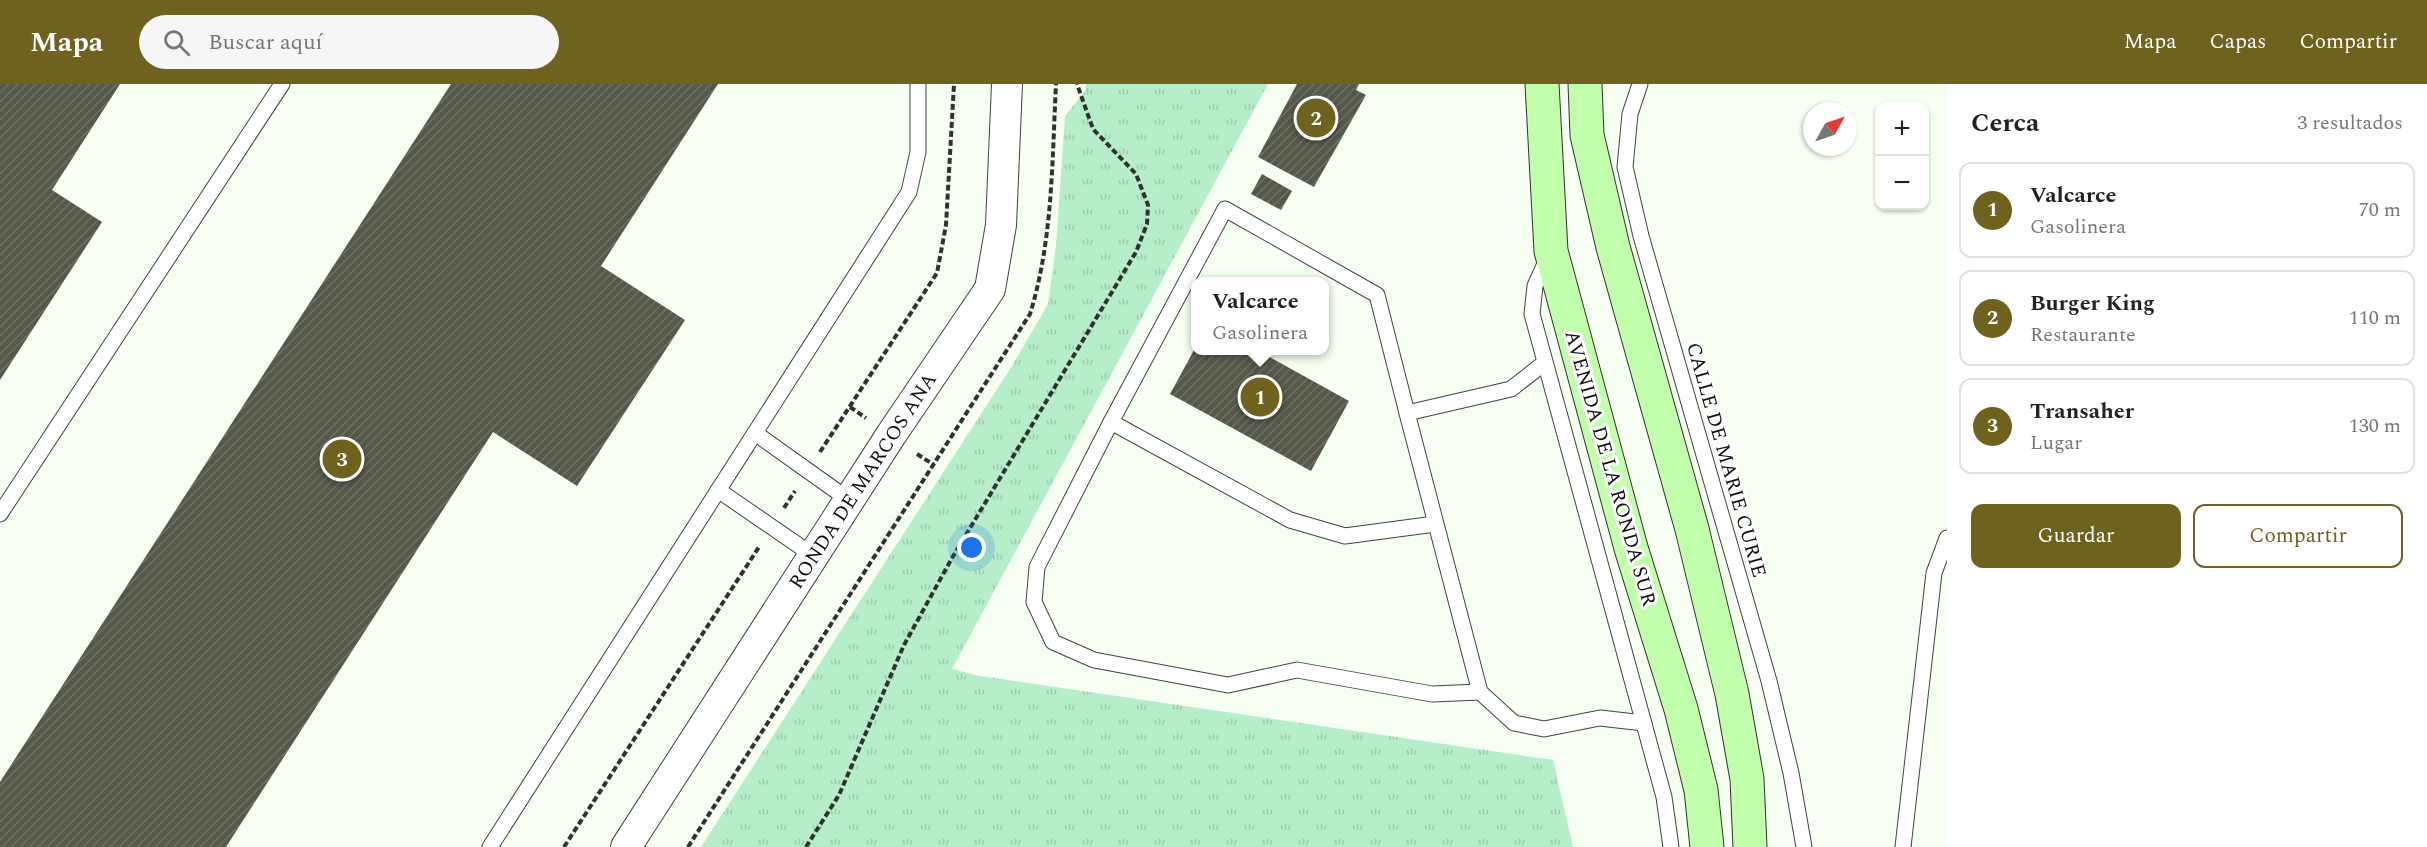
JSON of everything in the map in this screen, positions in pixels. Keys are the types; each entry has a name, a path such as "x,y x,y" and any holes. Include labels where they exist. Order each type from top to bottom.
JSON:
{"main road":[{"name":"AVENIDA DE LA RONDA SUR","path":"1542,84 1551,251 1631,548 1681,709 1701,790 1707,847"},
{"path":"1585,84 1587,135 1613,247 1692,530 1732,694 1747,778 1750,847"}],"street":[{"name":"RONDA DE MARCOS ANA","path":"626,847 849,500 990,289 1001,225 1007,84"}],"lane":[{"path":"0,514 282,84"},
{"path":"490,847 909,192 918,152 918,84"},
{"name":"CALLE DE MARIE CURIE","path":"1640,84 1630,114 1625,167 1656,291 1769,681 1791,772 1804,847"},
{"path":"1480,692 1432,694 1298,670 1228,685 1094,660 1053,642 1034,602 1037,567 1111,422 1225,209 1377,295 1480,692 1514,723 1544,729 1600,718 1644,723"},
{"path":"1551,251 1535,286 1532,314 1543,364 1664,797 1671,847"},
{"path":"1407,413 1510,389 1543,364"},
{"path":"1111,422 1290,520 1345,536 1436,524"},
{"path":"755,433 849,500"},
{"path":"718,490 814,556"},
{"path":"1903,847 1934,573 1947,538"}],"path":[{"path":"688,847 1030,314 1041,279 1047,228 1056,84"},
{"path":"806,847 840,795 903,645 958,548 1136,252 1147,224 1148,205 1136,174 1093,129 1077,90 1077,84"}],"green space":[{"path":"1086,84 1268,84 952,669 980,676 1553,760 1573,847 701,847 1012,366 1048,304 1056,246 1065,116 1086,90"}],"building":[{"path":"0,84 120,84 52,190 102,222 0,380"},
{"path":"451,84 718,84 601,266 685,320 577,486 493,432 226,847 0,847 0,782"},
{"path":"1297,84 1359,84 1356,90 1366,95 1314,187 1258,157"},
{"path":"1262,174 1292,191 1281,210 1251,194"},
{"path":"1191,355 1266,355 1349,401 1311,471 1170,394"}],"place":[{"name":"Burger King","path":"1316,118"},
{"name":"Valcarce","path":"1260,397"},
{"name":"Transaher","path":"342,459"}]}
